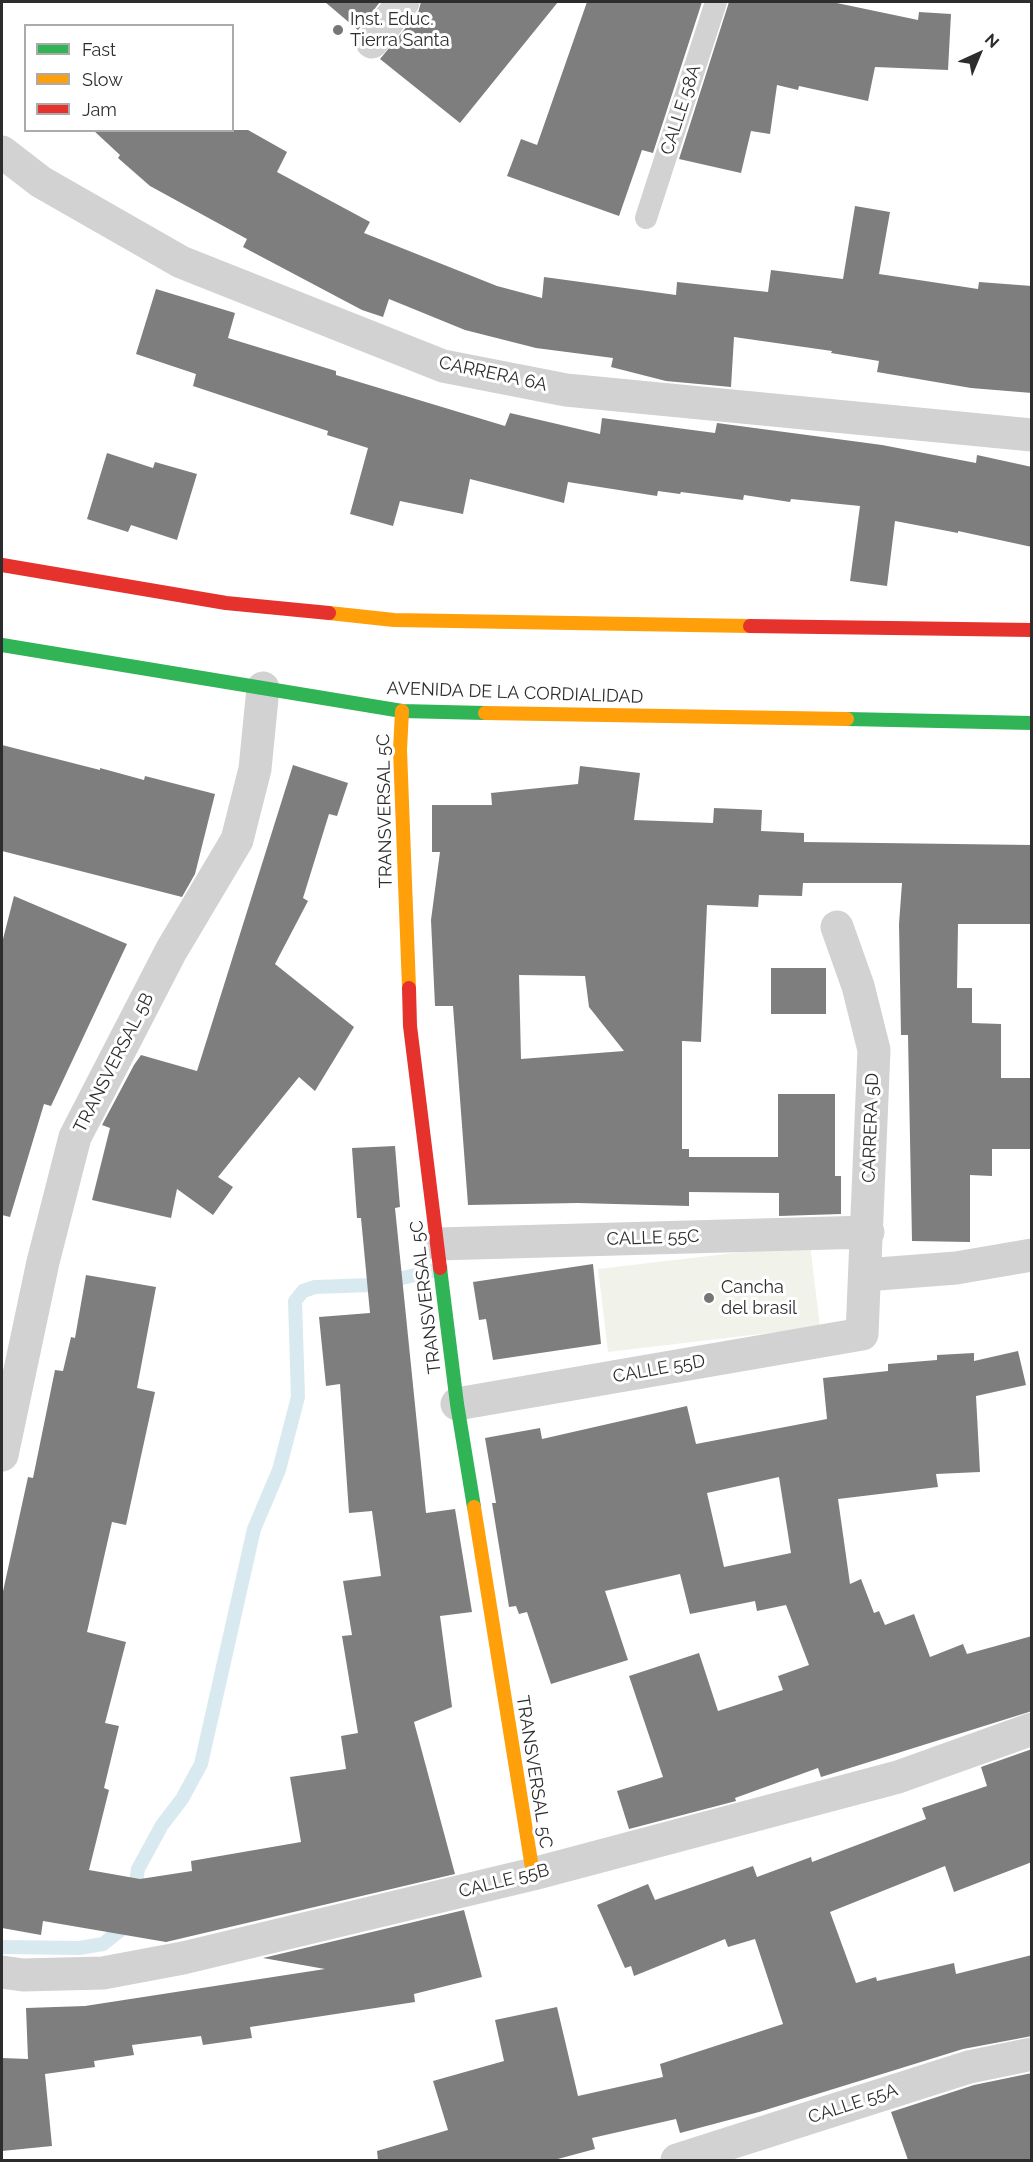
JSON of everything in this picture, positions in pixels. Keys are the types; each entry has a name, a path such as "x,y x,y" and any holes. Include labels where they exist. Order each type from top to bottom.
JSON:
{"main road":[{"path":"2,565 226,603 394,620 1032,630"},
{"name":"AVENIDA DE LA CORDIALIDAD","path":"2,645 402,711 1032,723"},
{"name":"TRANSVERSAL 5C","path":"402,711 400,750 410,1026 457,1404 532,1874"}],"street":[{"path":"372,42 403,2"},
{"name":"CARRERA 6A","path":"2,152 41,182 181,262 443,366 566,390 1032,435"},
{"name":"TRANSVERSAL 5B","path":"2,1455 43,1262 75,1137 171,951 237,840 255,769 263,688"},
{"name":"CARRERA 5D","path":"837,927 858,986 874,1050 862,1334"},
{"name":"CALLE 55C","path":"438,1244 868,1232"},
{"path":"865,1275 956,1268 1032,1255"},
{"name":"CALLE 55D","path":"457,1404 862,1334"},
{"name":"CALLE 55B","path":"2,1972 23,1975 103,1973 183,1958 532,1874 898,1777 1032,1729"},
{"name":"CALLE 55A","path":"677,2160 969,2067 1032,2054"}],"lane":[{"name":"CALLE 58A","path":"646,218 716,2"}],"shaded area":[{"name":"Cancha del brasil","path":"810,1244 820,1327 608,1352 598,1269"}],"building":[{"path":"325,2 380,2 358,30"},
{"path":"421,2 558,2 460,123 380,59 418,13"},
{"path":"587,2 702,2 653,153 642,150 619,216 507,176 521,139 537,145"},
{"path":"729,2 832,2 918,20 919,12 951,14 948,70 875,67 868,101 799,86 798,90 777,85 770,134 751,131 741,173 679,159"},
{"path":"234,130 248,130 287,152 277,172 370,222 364,233 497,286 542,298 544,277 676,295 677,282 768,292 771,270 843,279 855,206 890,212 879,274 978,289 979,282 1032,286 1032,393 971,388 877,372 879,361 831,353 832,351 734,337 731,387 666,381 611,367 613,358 536,348 465,330 389,299 383,317 362,310 243,247 247,239 150,186 118,158 120,155 95,132 234,132"},
{"path":"156,289 235,313 228,338 336,371 336,375 505,426 510,413 600,434 602,418 715,433 717,423 882,445 976,463 977,455 1032,467 1032,547 958,531 958,533 895,521 887,586 850,581 860,506 791,499 790,502 744,495 743,500 658,491 657,496 568,482 564,503 470,479 463,514 400,501 393,526 350,514 368,448 327,435 328,431 193,386 196,374 136,354"},
{"path":"107,453 153,468 155,462 197,474 177,540 131,525 128,532 87,519"},
{"path":"2,745 100,770 100,768 144,780 145,776 215,794 195,874 182,897 2,851"},
{"path":"293,765 348,783 337,816 329,814 303,898 308,901 275,964 354,1027 315,1091 299,1077 218,1177 233,1187 213,1215 177,1189 171,1218 92,1200 110,1128 102,1125 141,1055 197,1071"},
{"path":"580,766 640,773 634,820 713,823 714,808 762,810 761,831 804,833 804,842 1032,845 1032,924 958,924 957,988 972,988 972,1023 1001,1024 1001,1078 1032,1078 1032,1149 992,1149 992,1176 970,1175 970,1242 912,1241 908,1035 901,1035 899,924 902,883 803,883 802,896 759,895 758,907 707,905 701,1042 682,1041 682,1149 689,1149 689,1157 778,1157 778,1094 835,1094 835,1176 841,1176 841,1214 779,1216 779,1193 689,1192 689,1206 578,1203 468,1205 453,1006 435,1006 431,920 440,852 432,852 432,805 492,805 491,793 578,784","holes":["519,975 585,976 589,1007 624,1051 521,1059"]},
{"path":"14,896 127,944 51,1106 44,1104 10,1217 2,1215 2,943"},
{"path":"771,968 826,968 826,1014 771,1014"},
{"path":"395,1146 400,1207 395,1208 426,1513 455,1509 472,1612 440,1616 452,1707 414,1722 455,1874 166,1942 43,1921 41,1935 2,1928 2,1596 28,1477 33,1478 55,1370 63,1371 71,1337 75,1338 86,1275 156,1287 137,1388 155,1392 126,1525 112,1522 87,1632 126,1642 105,1723 119,1726 104,1788 109,1790 89,1870 140,1879 192,1871 191,1861 301,1842 290,1777 346,1769 341,1736 358,1733 342,1636 352,1635 343,1581 381,1576 372,1511 349,1513 340,1384 326,1386 319,1317 370,1313 361,1218 357,1218 352,1148"},
{"path":"593,1264 601,1344 493,1360 486,1319 479,1320 473,1282"},
{"path":"1018,1351 1026,1385 976,1396 980,1472 936,1474 938,1487 838,1499 850,1584 861,1579 874,1613 879,1611 885,1625 914,1614 930,1657 963,1644 967,1654 1032,1636 1032,1711 821,1777 818,1768 735,1798 736,1801 629,1829 617,1791 663,1777 629,1676 699,1653 718,1711 783,1690 778,1676 809,1665 786,1605 757,1611 755,1601 690,1614 680,1574 605,1591 628,1660 551,1684 527,1612 519,1614 516,1606 509,1607 492,1503 496,1503 485,1438 540,1428 542,1439 687,1406 696,1444 827,1419 823,1378 888,1371 888,1364 937,1360 937,1355 974,1353 974,1361","holes":["779,1477 791,1553 724,1567 707,1493"]},
{"path":"1032,1749 1032,1862 954,1892 945,1866 830,1912 856,1983 876,1977 877,1981 954,1963 956,1974 1032,1955 1032,2036 963,2049 759,2112 680,2133 676,2119 592,2138 595,2149 554,2160 378,2160 377,2151 448,2130 433,2081 504,2061 495,2020 557,2007 578,2096 663,2077 660,2064 783,2024 755,1939 728,1947 725,1939 634,1976 631,1966 625,1968 597,1905 648,1884 655,1900 753,1866 757,1877 811,1857 812,1862 926,1819 922,1808 987,1786 981,1767"},
{"path":"464,1910 482,1977 414,1994 415,2002 250,2027 252,2038 203,2045 201,2036 132,2045 134,2055 94,2061 95,2067 45,2074 52,2146 2,2151 2,2058 28,2059 26,2008 85,2006 325,1969 263,1958"},
{"path":"1032,2073 1032,2160 908,2160 891,2112 974,2085"}],"waterway":[{"path":"134,1895 138,1869 162,1825 182,1799 201,1764 254,1529 279,1470 298,1397 295,1301 303,1291 315,1287 372,1285 441,1269"},
{"path":"2,1947 79,1948 103,1944 123,1928 127,1919"}],"traffic: fast":[{"path":"2,645 402,711 485,713"},
{"path":"847,719 1032,723"},
{"path":"440,1268 457,1404 474,1507"}],"traffic: slow":[{"path":"329,613 394,620 750,626"},
{"path":"402,711 400,750 409,988"},
{"path":"485,713 847,719"},
{"path":"474,1507 533,1874"}],"traffic: jam":[{"path":"2,565 226,603 329,613"},
{"path":"750,626 1032,630"},
{"path":"409,988 410,1026 440,1268"}],"place":[{"name":"Inst. Educ. Tierra Santa","path":"338,30"},
{"name":"Cancha del brasil","path":"709,1298"}]}
